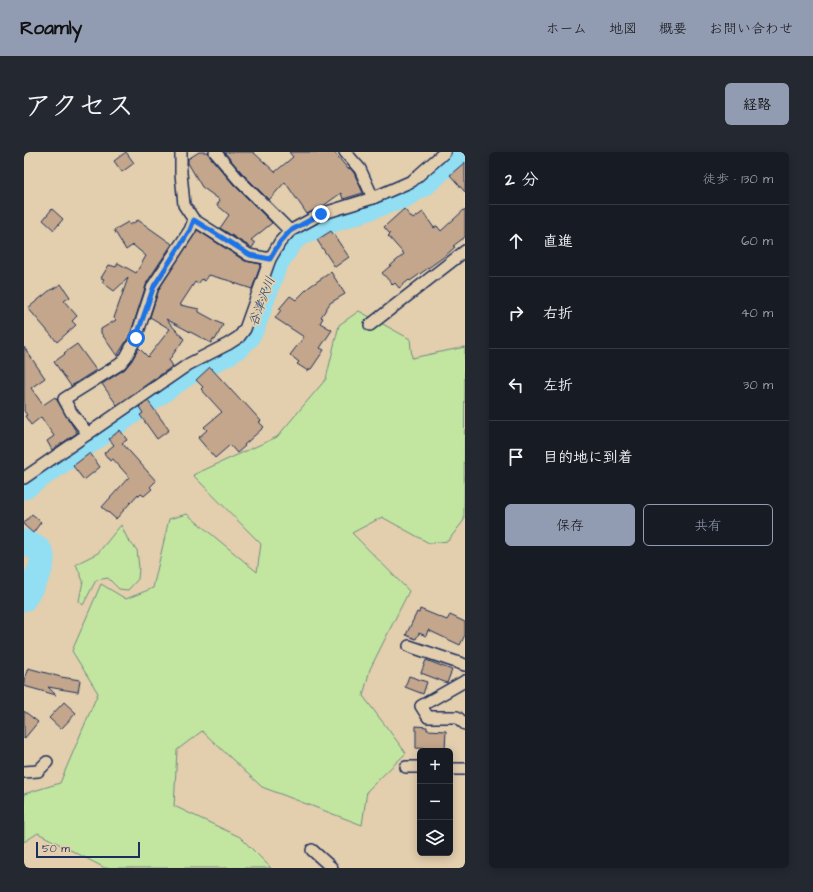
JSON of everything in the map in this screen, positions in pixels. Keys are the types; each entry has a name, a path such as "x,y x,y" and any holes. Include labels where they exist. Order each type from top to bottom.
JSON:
{"street":[{"path":"181,152 184,205 194,220 250,255 270,259"},
{"path":"215,152 238,179 290,231"},
{"path":"345,152 360,169 373,198"},
{"path":"24,478 190,364 238,337 245,329 270,259 280,242 290,231 321,214 373,198 412,181 445,152"},
{"path":"88,434 71,412 64,399 120,364 126,357 136,338 154,286 190,230 194,220"},
{"path":"370,325 465,251"},
{"path":"409,646 465,665"},
{"path":"465,681 421,706 428,717 457,717 465,724"},
{"path":"24,772 38,770 48,762"},
{"path":"406,767 417,767"},
{"path":"453,769 465,769"},
{"path":"312,850 332,868"}],"green space":[{"path":"359,311 410,339 412,358 465,347 464,520 448,541 429,543 382,517 352,533 409,591 370,669 363,696 406,753 367,791 362,825 262,787 202,731 177,750 174,806 240,837 271,868 105,868 38,833 24,842 24,794 60,783 98,693 72,651 101,584 126,599 153,588 169,519 187,514 257,572 261,544 193,475 277,437 326,379 339,325"},
{"path":"121,525 128,540 137,550 139,568 138,579 128,590 119,589 108,578 96,580 83,605 79,601 83,581 76,564 98,553"}],"building":[{"path":"126,152 134,163 122,172 114,161"},
{"path":"199,152 208,152 210,157 233,184 272,223 251,240 255,243 252,248 220,228 229,215 217,205 220,200 202,187 188,163 188,159"},
{"path":"224,152 253,152 275,172 293,157 289,152 334,152 348,169 350,168 354,173 363,193 343,199 341,193 323,206 307,214 285,182 269,200"},
{"path":"465,162 465,192 450,175"},
{"path":"52,209 63,219 54,230 43,220"},
{"path":"404,209 413,219 423,212 434,228 437,226 441,231 465,209 465,237 453,246 455,247 445,256 399,288 395,283 393,285 382,273 404,254 388,236 390,234 384,227"},
{"path":"138,220 172,244 147,282 130,335 117,356 101,333 101,329 116,320 114,318 128,278 114,291 102,282 104,279 101,278 109,265 116,267 118,263 136,273 146,256 133,245 126,250 114,230 128,222 130,225"},
{"path":"197,230 245,261 261,264 252,289 209,275 205,281 202,279 198,284 195,282 180,305 199,309 199,312 223,325 215,340 213,339 211,343 166,319 184,339 169,360 173,366 117,405 102,384 125,369 139,348 148,357 170,329 150,317 159,289"},
{"path":"331,231 349,257 335,267 317,240"},
{"path":"331,272 345,294 330,303 321,317 323,318 320,323 332,330 320,348 324,350 308,371 297,364 299,362 290,355 304,337 275,318 281,310 279,309 290,296 296,300 309,287"},
{"path":"61,284 70,297 64,301 77,316 72,321 76,325 57,342 28,308 49,291"},
{"path":"77,344 96,370 71,386 54,362"},
{"path":"24,347 45,378 31,388 43,405 55,397 77,433 52,450 47,441 54,436 41,417 31,425 25,416 27,415 24,411"},
{"path":"210,367 261,421 259,422 264,427 237,453 230,445 215,458 198,438 207,430 204,427 222,412 201,389 203,387 196,380"},
{"path":"148,401 169,430 157,439 140,415 143,413 139,407"},
{"path":"120,430 127,440 122,443 156,481 150,487 152,489 144,496 141,494 139,496 138,494 116,519 102,507 129,477 113,459 110,461 104,453 114,445 109,439"},
{"path":"90,453 100,467 84,480 73,466"},
{"path":"32,514 41,522 33,533 24,525"},
{"path":"420,609 447,620 450,615 465,622 465,635 460,645 428,630 426,636 419,633 416,639 406,635 417,612 419,613"},
{"path":"426,660 452,670 447,683 421,673"},
{"path":"28,668 61,677 80,680 78,692 48,687 56,695 24,686 24,680"},
{"path":"409,676 427,682 423,694 405,687"},
{"path":"64,702 76,713 61,729 49,718"},
{"path":"24,711 38,722 24,739"},
{"path":"416,726 427,727 427,730 446,731 445,748 416,748"}],"waterway":[{"name":"谷津沢川","path":"24,487 186,374 227,353 239,345 247,337 253,326 275,264 292,239 321,224 403,196 426,182 459,152"},
{"name":"谷津沢川","path":"24,542 38,549 42,560 38,574 24,599"}],"route":[{"path":"136,338 154,286 190,230 194,220 250,255 270,259 280,242 290,231 321,214"}]}
